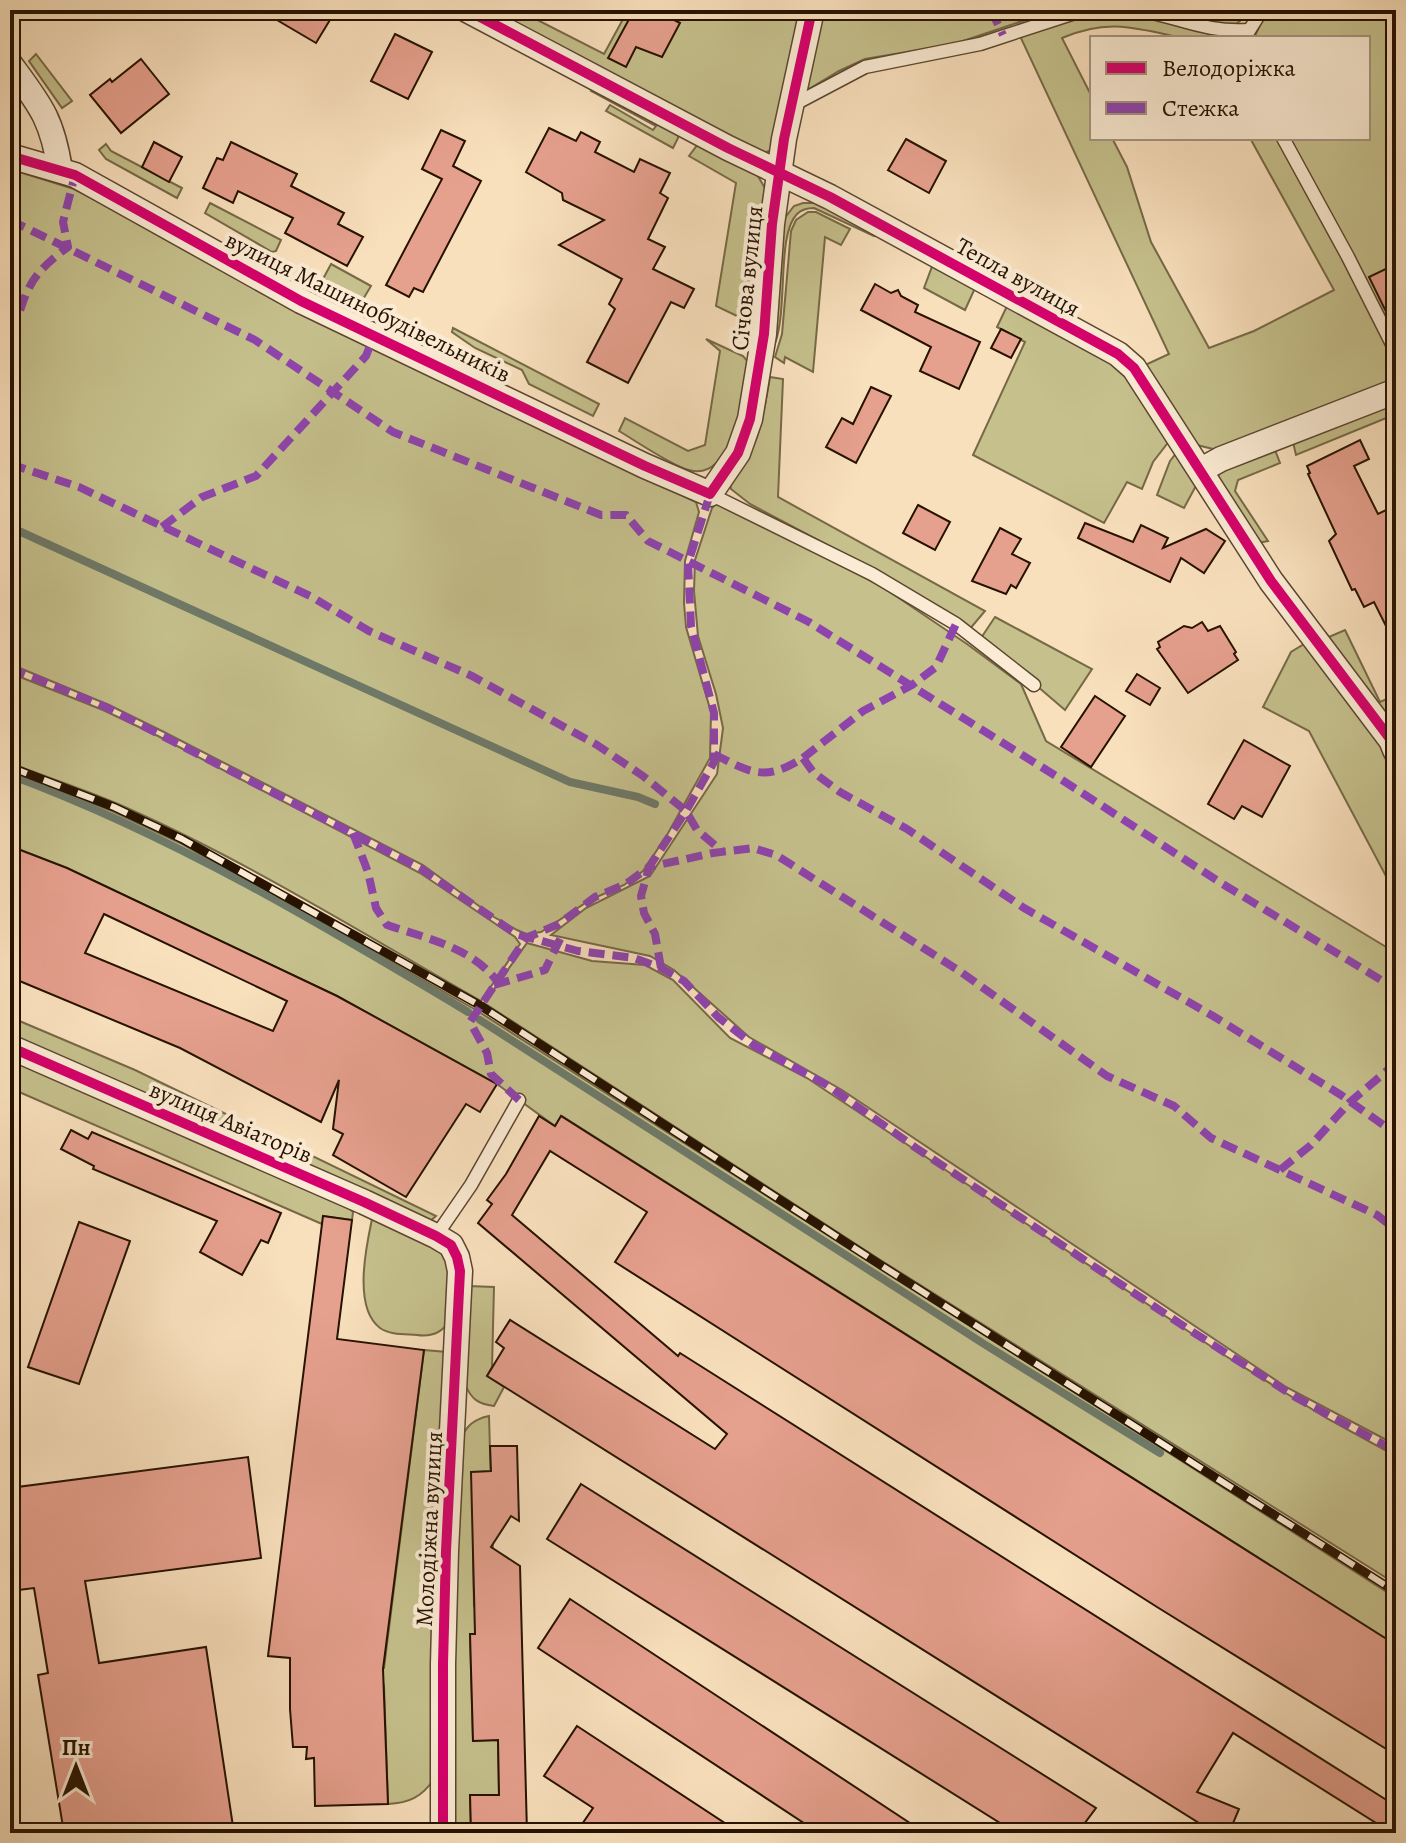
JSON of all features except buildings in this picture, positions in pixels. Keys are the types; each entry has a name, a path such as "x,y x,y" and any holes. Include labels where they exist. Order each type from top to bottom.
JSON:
{"street":[{"name":"Тепла вулиця","path":"467,10 778,174 830,197 1118,354 1134,368 1271,581 1391,740 1396,752"},
{"name":"Січова вулиця","path":"710,494 738,453 750,419 764,334 778,174 812,10"},
{"path":"10,64 47,116 55,138 60,170"},
{"name":"вулиця Машинобудівельників","path":"10,156 75,175 301,301 645,466 710,494"},
{"path":"1201,470 1221,459 1396,391"},
{"name":"вулиця Авіаторів","path":"10,1047 436,1236"},
{"name":"Молодіжна вулиця","path":"436,1236 451,1245 460,1271 446,1551 443,1833"}],"lane":[{"path":"791,107 865,67 980,44 1084,10"},
{"path":"1139,10 1209,29 1247,34 1262,10"},
{"path":"1284,140 1396,352"},
{"path":"710,494 872,574 956,624 1034,685"},
{"path":"436,1236 471,1185 519,1100"}],"shaded area":[{"path":"479,10 518,10 604,54 628,10 805,10 772,150 760,154"},
{"path":"818,10 1055,10 954,44 865,59 804,92"},
{"path":"1158,10 1255,10 1233,26 1207,23"},
{"path":"1267,10 1396,10 1396,336 1289,140 1370,140 1370,36 1255,36"},
{"path":"1095,12 1120,12 1239,36 1174,36 1133,28 1106,27 1092,28 1062,38 1090,93 1090,140 1113,140 1127,167 1151,242 1209,348 1254,331 1334,290 1251,140 1277,140 1380,326 1395,369 1396,384 1217,450 1197,445 1141,367 1169,354 1019,34"},
{"path":"36,54 72,101 62,108 29,61"},
{"path":"595,85 679,128 673,148 606,111 610,105 653,130 656,126 591,91"},
{"path":"701,140 755,171 766,190 756,319 737,316 716,306 736,183 689,156"},
{"path":"106,144 111,151 182,188 177,198 106,159 99,150"},
{"path":"10,169 74,189 260,292 696,502 699,512 685,561 684,603 686,627 711,712 710,758 643,871 541,932 526,934 494,917 423,865 109,705 10,664"},
{"path":"210,203 281,240 276,251 272,252 205,213"},
{"path":"820,203 876,234 874,236 814,208 797,214 786,240 780,318 772,350 784,219 794,206"},
{"path":"808,212 816,212 850,229 841,245 825,237 813,372 785,357 784,363 775,357 782,334 791,231 796,220"},
{"path":"331,264 371,286 362,301 325,282 323,279"},
{"path":"933,264 976,286 965,310 924,288"},
{"path":"1008,304 1118,365 1170,440 1153,462 1142,489 1127,482 1104,523 973,455 1025,342 997,327"},
{"path":"453,328 599,404 593,416 529,384 522,370 475,348 452,332"},
{"path":"706,339 743,356 749,363 740,413 726,449 717,463 704,470 689,470 664,459 619,431 625,418 688,451 705,445 720,351"},
{"path":"770,377 783,379 778,497 985,611 969,630 877,571 750,504 731,489 729,479 754,445"},
{"path":"1396,401 1396,414 1296,455 1292,438"},
{"path":"1275,450 1280,463 1238,480 1235,491 1268,541 1258,543 1218,478 1220,467"},
{"path":"1178,451 1198,482 1184,508 1157,495 1170,461"},
{"path":"717,502 881,586 1021,684 1046,741 1396,953 1396,1445 1286,1387 842,1090 749,1037 674,970 650,956 551,935 586,908 650,876 717,774 723,728 698,636 694,591 695,560 712,508"},
{"path":"995,617 1092,669 1065,710 981,638"},
{"path":"1345,630 1380,702 1396,695 1396,741 1320,635 1325,632 1329,637"},
{"path":"1309,641 1384,742 1396,772 1396,895 1309,731 1263,707 1291,652"},
{"path":"10,673 158,736 420,873 515,937 520,944 481,1001 211,848 118,804 10,763"},
{"path":"10,771 112,811 180,843 476,1010 1396,1598 1396,1645 562,1116 555,1126 497,1084 337,996 67,868 10,846"},
{"path":"527,943 592,961 645,965 673,980 730,1038 807,1078 1224,1355 1328,1419 1396,1456 1396,1584 882,1261 484,1003"},
{"path":"10,1017 135,1070 436,1216 429,1222 10,1037"},
{"path":"10,1058 348,1207 353,1212 352,1220 324,1216 322,1224 10,1088"},
{"path":"372,1219 431,1241 450,1261 449,1321 436,1333 393,1333 380,1328 372,1319 364,1292 364,1276"},
{"path":"468,1286 494,1287 492,1367 487,1376 504,1387 494,1406 476,1400 465,1384"},
{"path":"424,1350 447,1352 434,1779 414,1798 388,1804 384,1686 378,1668 384,1668"},
{"path":"489,1416 493,1554 473,1555 474,1606 495,1634 470,1635 473,1741 498,1740 499,1795 470,1796 471,1833 453,1833 451,1661 461,1439 471,1424"}],"waterway":[{"path":"10,527 570,782 638,797 655,804"},
{"path":"10,775 129,825 245,883 468,1012"},
{"path":"480,1020 984,1344 1160,1453"}],"railway":[{"path":"10,767 114,807 182,839 481,1006 879,1264 1396,1592"}],"marked path":[{"path":"991,10 1003,35"},
{"path":"10,332 36,277 68,247 63,222 75,175"},
{"path":"10,220 255,340 393,432 601,515 626,515 648,541 809,622 1221,883 1396,989"},
{"path":"162,527 202,497 256,476 366,356 374,335"},
{"path":"10,464 79,487 312,597 369,631 472,676 597,745 643,776 686,811 697,830 723,852"},
{"path":"519,1100 491,1074 487,1053 470,1022 526,938 559,924 595,897 626,884 649,867 714,762 714,713 691,626 688,563 710,494"},
{"path":"803,758 863,711 912,685 936,667 956,624"},
{"path":"10,668 106,707 420,868 516,934 578,951 634,958 661,968 684,981 718,1017 755,1046 827,1085 916,1148 1297,1398 1396,1451"},
{"path":"714,754 758,772 778,770 803,758 813,772 840,792 907,829 1024,908 1213,1016 1341,1095 1396,1134"},
{"path":"353,833 368,872 376,908 387,925 461,952 486,969 497,981"},
{"path":"661,968 655,934 644,913 641,896 649,867 753,848 776,855 958,970 1107,1076 1174,1106 1211,1138 1377,1215 1396,1230"},
{"path":"494,985 545,970 562,935"},
{"path":"1280,1170 1311,1145 1350,1102 1396,1063"}],"cycle path":[{"path":"467,10 728,148 830,197 1118,354 1134,368 1271,581 1391,740 1396,752"},
{"path":"10,156 75,175 301,301 645,466 710,494 738,453 750,419 764,334 772,224 784,139 812,10"},
{"path":"10,1047 364,1202 451,1245 460,1271 446,1551 443,1833"}]}
